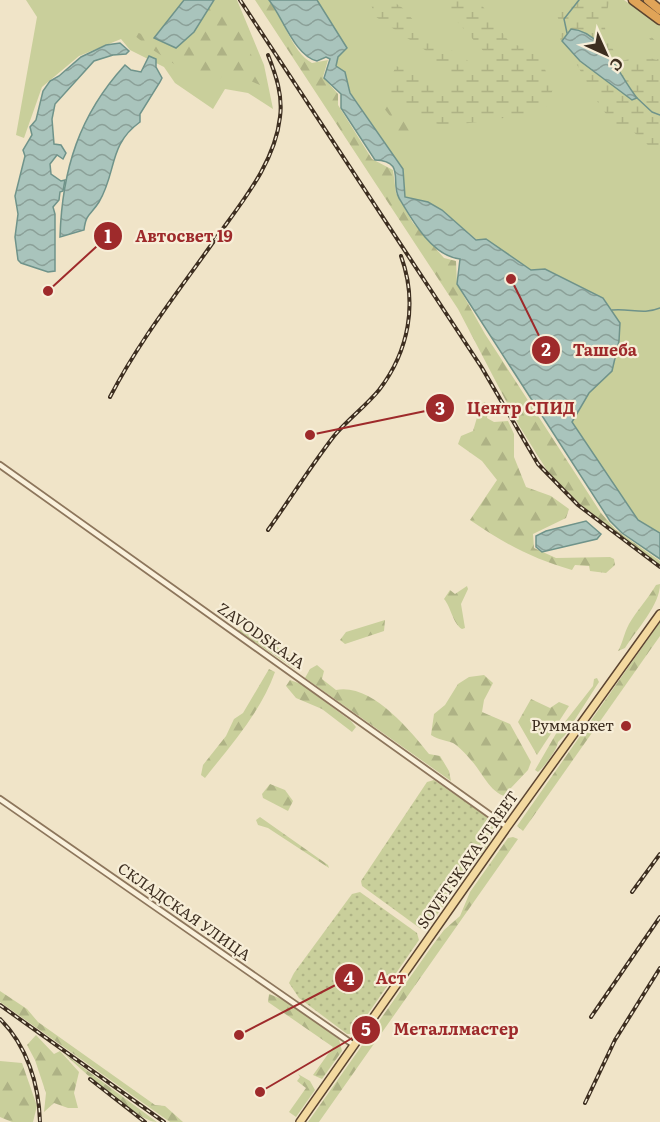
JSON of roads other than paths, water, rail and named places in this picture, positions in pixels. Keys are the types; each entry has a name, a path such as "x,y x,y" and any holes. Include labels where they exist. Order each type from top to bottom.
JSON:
{"highway":[{"path":"633,0 660,20"},
{"path":"648,0 660,10"}],"main road":[{"name":"SOVETSKAYA STREET","path":"300,1122 660,614"}],"street":[{"name":"ZAVODSKAJA","path":"0,465 507,827"},
{"name":"СКЛАДСКАЯ УЛИЦА","path":"0,799 354,1045"}],"water":[{"path":"184,0 214,0 194,32 176,48 154,38"},
{"path":"269,0 317,0 347,48 338,57 336,66 345,72 350,93 403,169 405,197 428,202 442,210 476,240 486,239 531,270 545,269 603,298 620,323 619,341 612,371 589,393 572,422 638,520 660,533 660,559 622,533 610,521 457,284 460,259 440,251 424,236 399,198 394,168 385,161 375,160 341,108 341,94 324,78 330,59 326,57 317,61 302,52"},
{"path":"571,29 582,32 601,46 637,98 632,100 580,61 562,41"},
{"path":"120,43 129,51 126,54 113,55 94,61 55,104 52,119 54,144 61,145 66,153 63,159 57,155 50,164 51,174 61,181 65,180 59,200 53,207 55,271 48,272 21,263 18,260 15,237 18,214 15,196 25,156 23,150 32,135 30,127 36,120 43,91 50,81 81,57 106,45"},
{"path":"149,56 156,59 156,67 162,78 140,114 140,122 123,140 105,191 88,217 84,230 60,237 61,212 69,166 85,124 109,84 125,65 131,70 141,72"},
{"path":"586,521 601,534 597,539 542,552 536,547 536,536 546,531"}],"waterway":[{"path":"567,33 564,19 579,0"},
{"path":"637,98 652,112 660,115"},
{"path":"612,310 648,311 660,308"}],"railway":[{"path":"240,0 482,368 538,464 578,505 660,567"},
{"path":"110,397 146,336 245,198 264,167 277,134 281,101 268,55"},
{"path":"268,530 334,436 379,390 397,359 404,343 409,309 409,291 401,256"},
{"path":"632,892 660,854"},
{"path":"591,1017 660,917"},
{"path":"585,1103 615,1040 660,968"},
{"path":"0,1005 164,1122"},
{"path":"0,1019 18,1041 30,1066 37,1094 40,1122"},
{"path":"90,1079 145,1122"}],"place":[{"name":"Ташеба","path":"511,279"},
{"name":"Автосвет 19","path":"48,291"},
{"name":"Центр СПИД","path":"310,435"},
{"name":"Руммаркет","path":"626,726"},
{"name":"Аст","path":"239,1035"},
{"name":"Металлмастер","path":"260,1092"}]}
